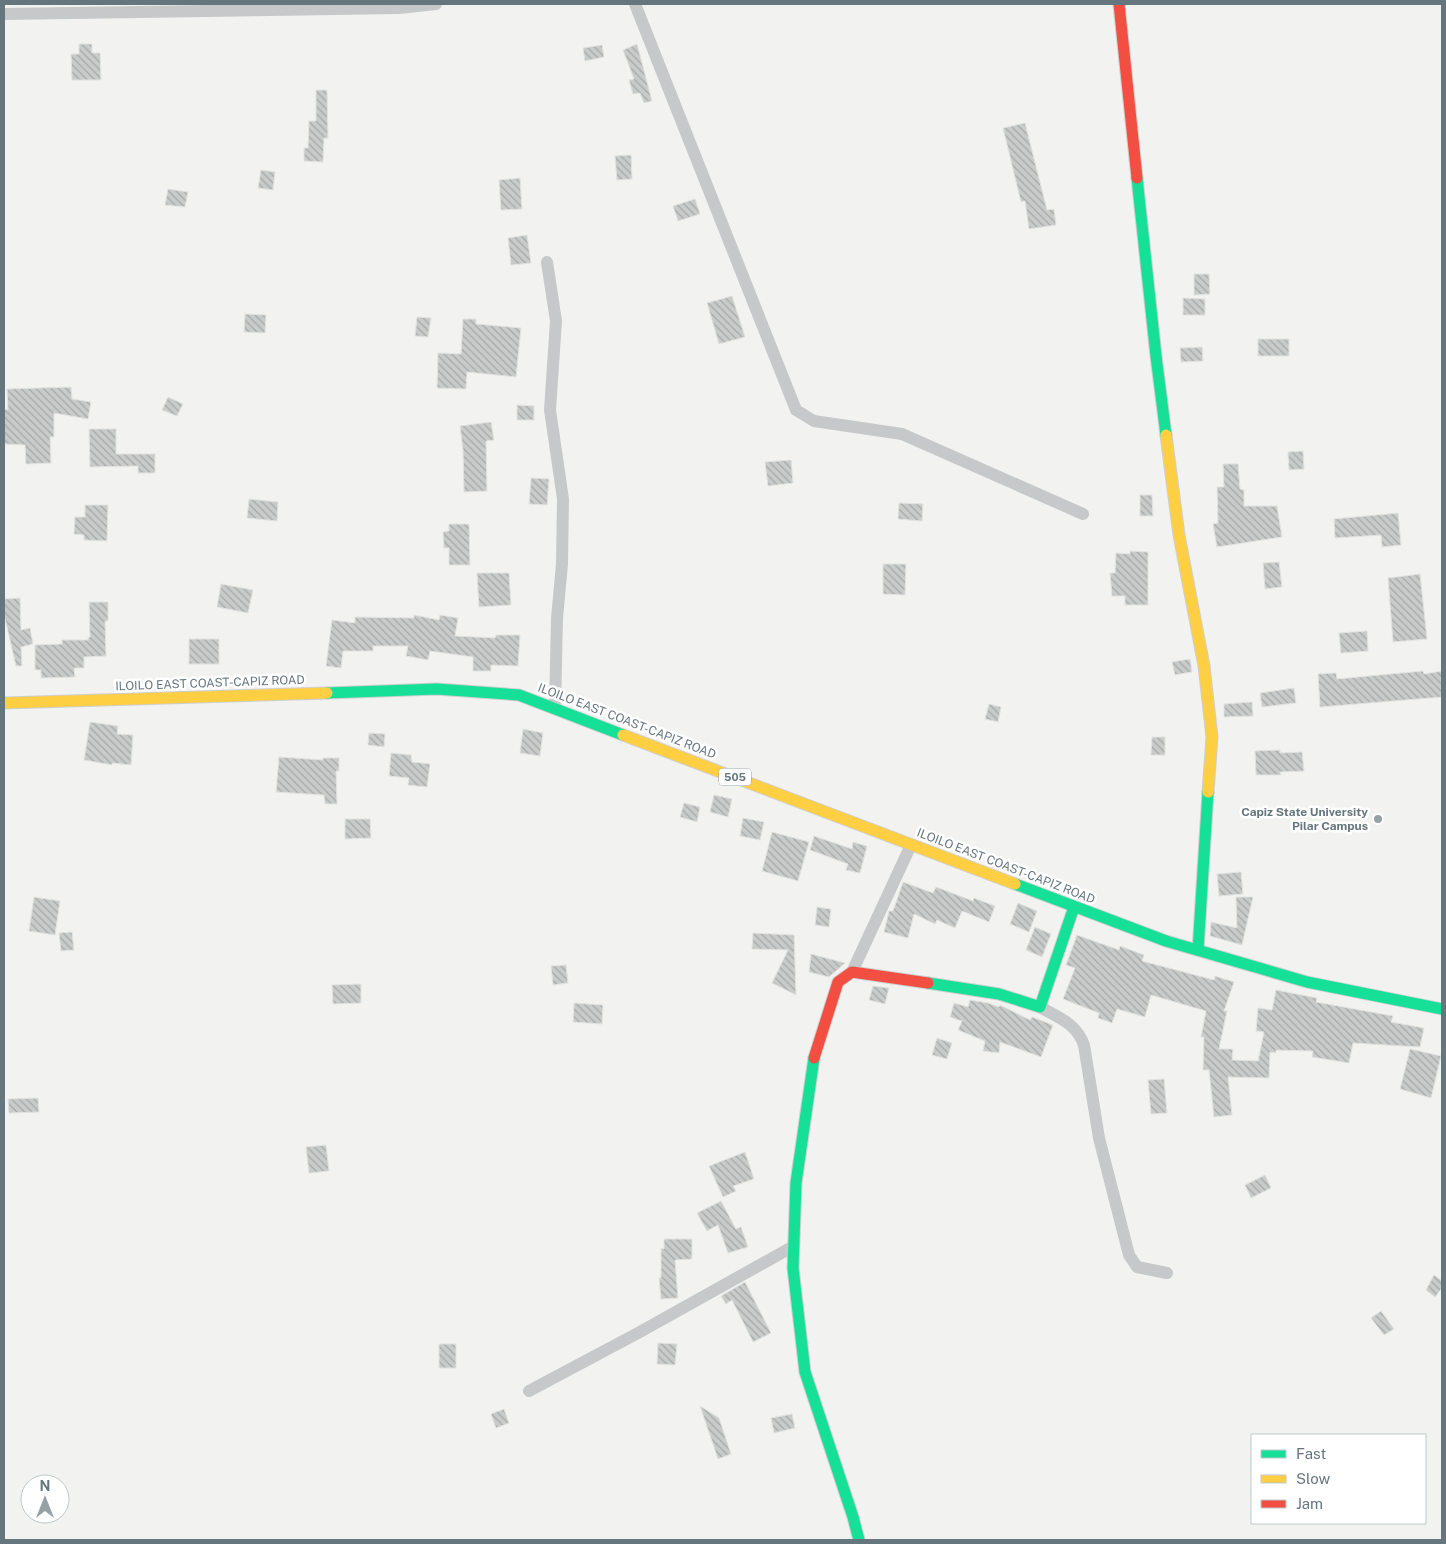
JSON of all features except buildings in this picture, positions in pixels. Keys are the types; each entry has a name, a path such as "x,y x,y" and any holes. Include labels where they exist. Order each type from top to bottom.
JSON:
{"street":[{"path":"4,14 399,8 436,4"},
{"path":"635,4 796,410 814,421 902,434 1083,514"},
{"path":"1119,4 1159,374 1179,535 1204,666 1212,736 1198,950"},
{"path":"548,262 556,321 550,410 563,499 555,708"},
{"name":"ILOILO EAST COAST-CAPIZ ROAD","path":"4,703 436,689 519,695 1166,941 1308,982 1442,1009"},
{"path":"858,1540 847,1498 805,1372 793,1268 796,1182 813,1060 838,982 852,972 911,844"},
{"path":"1040,1007 1074,907"},
{"path":"852,972 999,994 1040,1007 1072,1024 1081,1035 1084,1045 1099,1138 1129,1254 1137,1268 1167,1273"},
{"path":"529,1391 794,1246"}],"traffic: fast":[{"path":"1137,178 1166,435"},
{"path":"327,693 437,689 519,695 623,735"},
{"path":"1198,950 1208,792"},
{"path":"1015,884 1166,941 1307,982 1442,1009"},
{"path":"928,983 999,994 1040,1007 1074,907"},
{"path":"814,1058 796,1183 793,1268 805,1372 859,1540"}],"traffic: slow":[{"path":"1166,435 1179,535 1204,666 1212,737 1208,792"},
{"path":"4,703 327,693"},
{"path":"623,735 1015,884"}],"traffic: jam":[{"path":"1119,4 1137,178"},
{"path":"814,1058 838,982 852,972 928,983"}],"place":[{"name":"Capiz State University Pilar Campus","path":"1378,819"}]}
